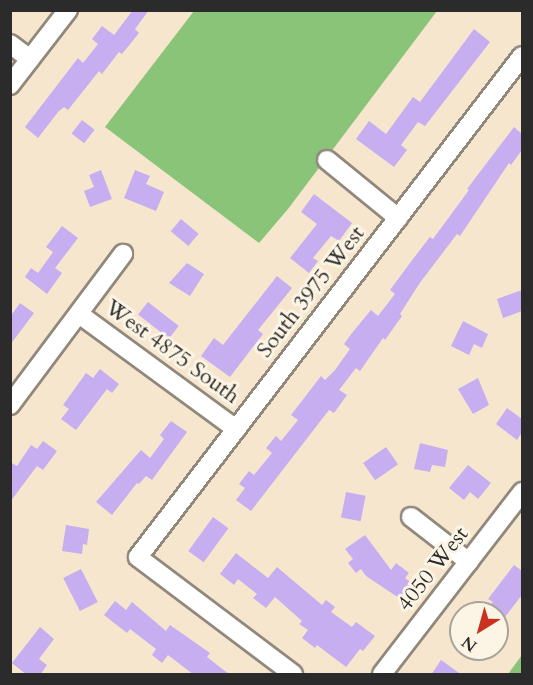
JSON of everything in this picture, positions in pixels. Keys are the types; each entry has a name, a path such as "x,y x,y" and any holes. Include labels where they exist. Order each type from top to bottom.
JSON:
{"street":[{"path":"10,85 68,10"},
{"path":"10,44 30,59"},
{"name":"South 3975 West","path":"293,675 138,556 522,57"},
{"path":"327,160 398,218"},
{"path":"10,405 123,254"},
{"name":"West 4875 South","path":"79,314 236,429"},
{"name":"4050 West","path":"382,675 522,492"},
{"path":"411,517 469,562"}],"green space":[{"path":"194,11 437,11 288,209 259,243 105,127"},
{"path":"522,655 522,674 508,674"}],"building":[{"path":"133,10 149,10 135,29 139,33 122,54 119,52 102,74 99,71 68,110 64,107 58,112 38,138 25,127 78,58 83,63 98,44 92,39 102,26 114,35"},
{"path":"474,29 490,42 425,126 418,122 401,145 407,150 394,167 356,139 369,121 386,134 413,97 420,102"},
{"path":"82,120 95,130 84,143 72,133"},
{"path":"514,127 522,134 522,150 511,165 509,163 460,236 457,234 419,284 400,314 402,316 385,340 383,338 360,371 356,368 339,390 347,395 334,413 329,410 251,511 236,500 245,488 239,484 249,471 254,475 272,453 266,448 276,436 281,441 298,420 291,415 321,376 325,380 335,370 350,349 344,344 371,310 378,316 395,294 390,290 430,237 433,239"},
{"path":"101,170 112,199 90,207 84,191 94,187 89,175"},
{"path":"135,170 150,176 146,184 164,192 156,211 124,198"},
{"path":"314,194 352,223 339,241 331,236 313,258 318,261 309,273 290,258 317,224 301,212"},
{"path":"181,219 199,234 188,246 171,231"},
{"path":"62,226 78,238 55,268 62,273 47,294 25,277 31,268 38,273 53,252 46,247"},
{"path":"187,263 204,274 190,296 169,283"},
{"path":"277,276 292,288 258,330 263,334 230,377 201,356 214,338 223,345"},
{"path":"522,290 522,311 503,318 497,299"},
{"path":"148,302 179,326 169,339 138,315"},
{"path":"20,303 34,313 10,345 10,317"},
{"path":"463,321 488,334 482,348 474,344 469,355 451,346"},
{"path":"100,369 119,384 112,393 107,389 76,430 61,419 69,409 63,405 86,373 93,378"},
{"path":"478,378 489,405 473,414 458,389"},
{"path":"507,408 522,419 522,432 517,440 496,424"},
{"path":"171,421 187,432 152,480 146,476 139,484 137,483 112,515 96,502 141,450 150,458 164,439 160,435"},
{"path":"43,441 57,451 43,470 37,466 10,502 10,462 17,466 31,445 37,449"},
{"path":"420,443 448,450 445,467 432,465 430,472 414,469"},
{"path":"386,447 398,464 375,480 363,463"},
{"path":"468,465 491,483 478,499 470,492 464,500 449,488"},
{"path":"346,492 366,496 361,521 341,518"},
{"path":"213,517 228,528 204,562 188,551"},
{"path":"66,525 89,529 87,545 83,544 82,554 62,551"},
{"path":"365,535 391,570 396,563 409,573 405,578 413,584 402,600 366,576 361,569 356,573 348,563 353,559 345,549"},
{"path":"236,553 268,578 277,567 322,605 326,600 335,607 331,612 352,627 356,622 375,636 363,651 360,649 346,667 317,645 315,648 302,638 308,630 299,624 302,621 275,597 266,608 253,598 257,594 238,579 234,585 220,574"},
{"path":"514,565 522,571 522,595 509,612 509,601 488,599"},
{"path":"81,569 98,602 80,611 63,578"},
{"path":"115,601 126,610 132,602 166,631 170,625 210,653 207,657 230,675 194,675 168,655 162,663 152,655 156,649 130,629 127,633 104,615"},
{"path":"40,627 54,639 39,659 47,665 40,675 27,675 12,663"},
{"path":"441,660 462,675 431,675"}]}
